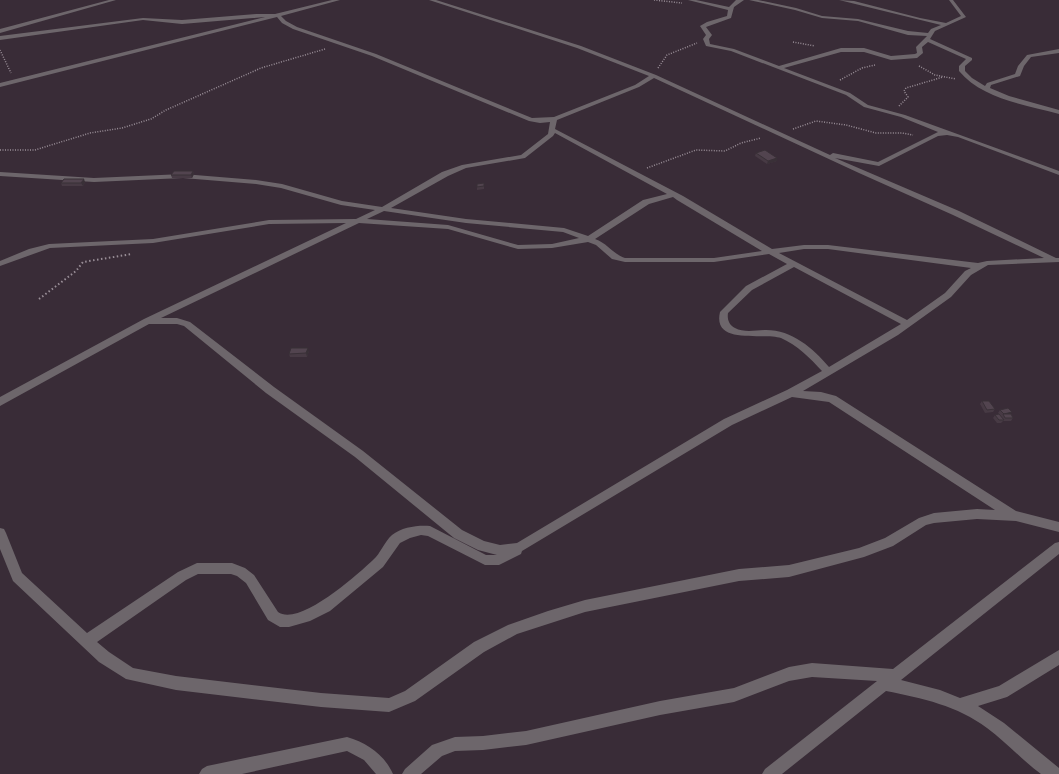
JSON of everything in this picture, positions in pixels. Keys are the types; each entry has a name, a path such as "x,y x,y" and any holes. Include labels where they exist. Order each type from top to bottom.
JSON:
{"street":[{"path":"0,31 114,0"},
{"path":"0,85 338,0"},
{"path":"432,0 579,48 652,75 1058,261"},
{"path":"690,0 729,9"},
{"path":"742,0 734,2 729,9 729,17 704,26 709,35 706,39 709,46 732,50 848,94 866,106 903,116 1059,173"},
{"path":"751,0 796,9 822,17 858,20 928,38 970,59 962,66 962,71 974,82 998,94 1059,112"},
{"path":"841,0 859,2 911,17 948,24"},
{"path":"777,68 841,50 863,50 891,58 907,57 919,54 919,47 928,38 933,30 964,15 952,5 951,0"},
{"path":"0,37 137,19 182,22 256,15 278,16 289,25 347,45 490,104 532,120 540,121 555,118 637,86 652,75"},
{"path":"0,31 44,29 140,17 168,21"},
{"path":"987,88 989,84 1018,75 1021,66 1029,56 1059,51"},
{"path":"1048,53 1057,58"},
{"path":"0,402 147,321 383,209 455,169 473,164 523,157 548,138 553,130 553,122 555,118"},
{"path":"553,130 634,173 769,251 907,324"},
{"path":"823,154 879,164 901,151 929,140 937,134 947,133"},
{"path":"0,174 94,180 183,176 256,182 282,186 342,203 466,221 552,228 589,239 604,246 617,258 625,260 714,260 769,251 828,246 876,254 978,266"},
{"path":"0,264 49,246 153,241 269,222 356,221 448,227 500,242 526,247 552,246 589,239 646,202 673,195"},
{"path":"87,641 182,576 197,569 232,568 241,572 250,580 274,616 280,620 289,622 306,617 325,607 379,563 393,543 408,533 421,530 430,531 479,557 499,560 508,556 643,472 728,422 791,393 895,333 948,295 968,273 978,266 987,263 1058,261"},
{"path":"794,264 749,288 724,312 724,322 727,328 740,334 772,333 786,337 812,356 828,372"},
{"path":"147,321 177,321 186,324 270,390 359,454 458,534 482,546 500,550 510,550 529,542"},
{"path":"791,393 821,396 832,399 1016,516"},
{"path":"0,533 17,577 104,657 131,674 176,683 321,700 389,705 410,696 479,648 513,629 548,616 585,606 739,575 789,571 860,553 889,542 923,521 934,518 977,514 1016,516 1059,527"},
{"path":"770,774 1059,547"},
{"path":"959,705 1002,692 1059,657"},
{"path":"410,774 437,750 455,744 483,743 526,738 660,708 734,695 789,674 812,670 890,680 959,705 990,722 1054,774"},
{"path":"207,774 347,744 358,747 367,752 376,761 385,774"}],"path":[{"path":"654,0 684,3"},
{"path":"652,75 661,66 666,55 706,39"},
{"path":"0,150 35,150 90,133 122,128 151,119 166,110 261,68 305,54 347,45"},
{"path":"0,50 14,81"},
{"path":"907,57 930,72 943,77 974,82"},
{"path":"822,85 834,84 862,68 879,64"},
{"path":"892,113 908,97 904,91 906,88 943,77"},
{"path":"634,173 696,150 725,151 752,139 782,135 816,121 846,125 876,133 908,134 929,140"},
{"path":"39,299 76,271 83,262 134,253"}],"building":[{"path":"765,150 777,158 768,161 756,153"},
{"path":"174,171 193,171 191,175 171,175"},
{"path":"64,179 84,179 81,183 61,183"},
{"path":"484,183 484,186 477,187 477,184"},
{"path":"291,348 308,348 306,353 289,354"},
{"path":"982,401 989,401 995,409 987,410"},
{"path":"1008,408 1012,412 1004,414 1000,410"},
{"path":"999,414 1004,420 999,420 995,415"},
{"path":"1003,414 1011,414 1013,418 1005,418"}]}
